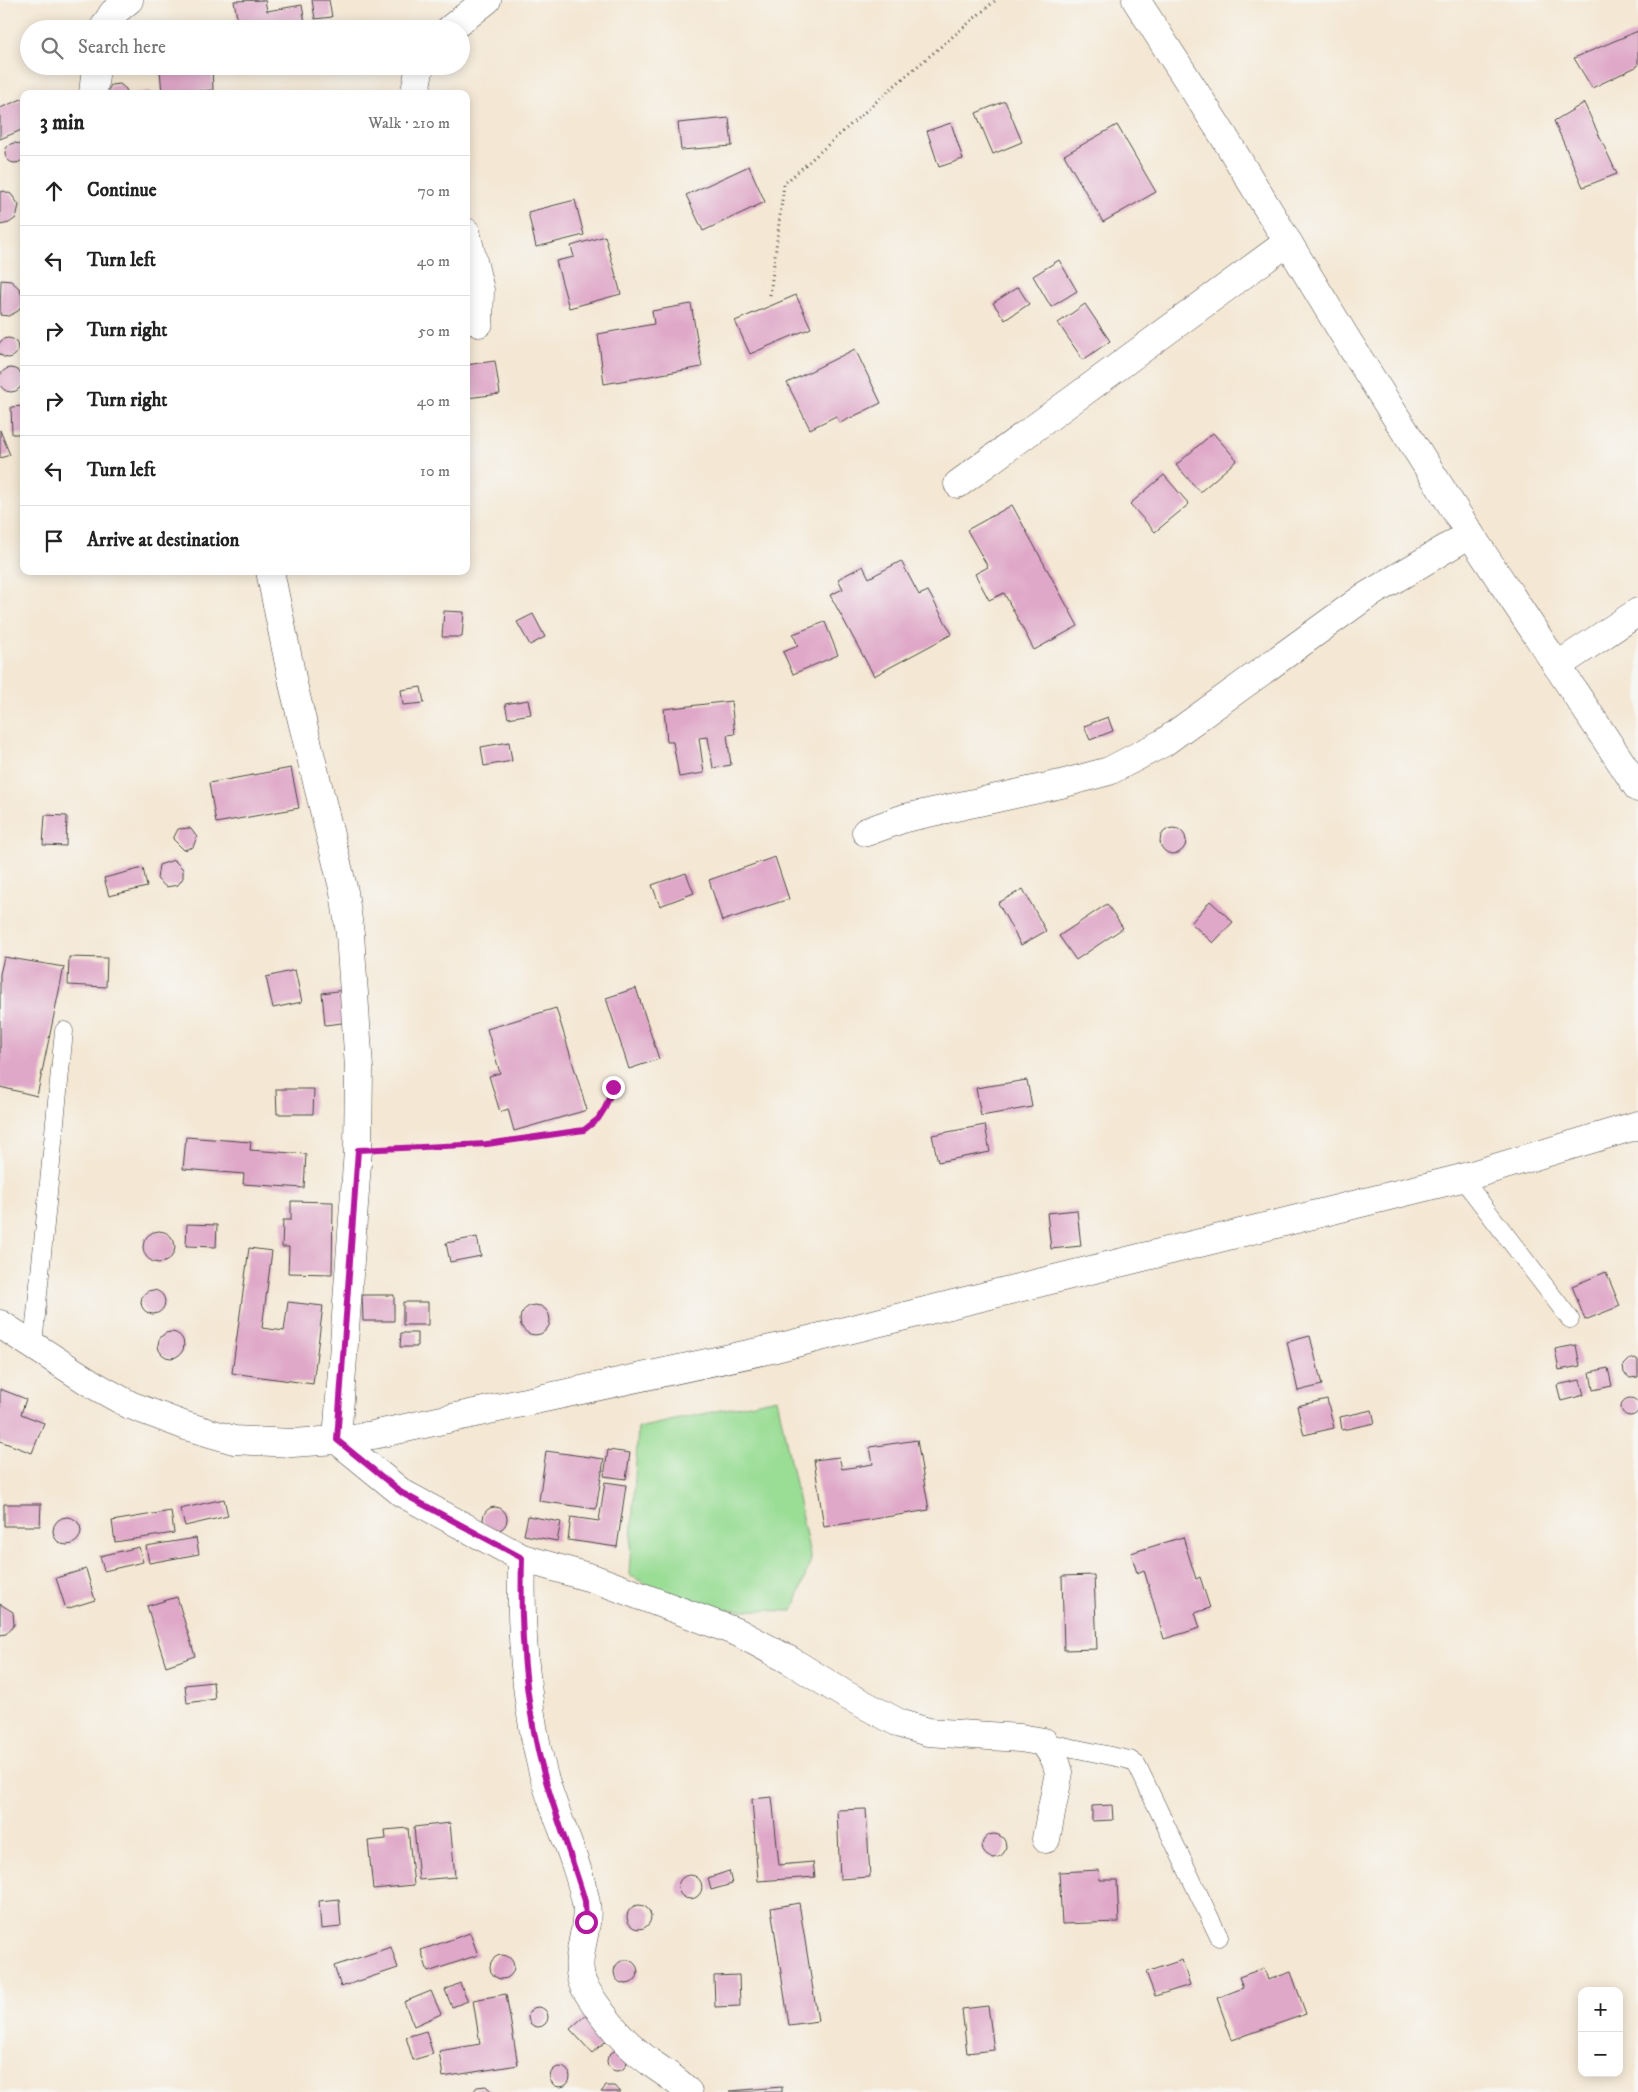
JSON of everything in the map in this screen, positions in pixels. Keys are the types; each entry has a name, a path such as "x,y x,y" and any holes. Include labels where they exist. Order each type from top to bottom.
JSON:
{"street":[{"path":"109,20 113,13 129,0"},
{"path":"461,20 487,0"},
{"path":"1136,0 1223,135 1349,343 1470,534 1638,788"},
{"path":"93,90 95,75"},
{"path":"418,75 416,86 418,90"},
{"path":"958,484 1288,242"},
{"path":"470,249 480,290 479,324"},
{"path":"866,832 905,818 1061,784 1109,771 1163,743 1363,598 1470,534"},
{"path":"271,575 294,688 346,909 350,934 359,1068 358,1150 337,1440"},
{"path":"1557,666 1638,612"},
{"path":"0,1324 94,1385 130,1405 186,1426 234,1440 292,1443 337,1440 373,1435 776,1348 1462,1178 1638,1125"},
{"path":"337,1440 402,1493 522,1558 595,1579 739,1633 791,1661 846,1695 901,1724 928,1732 1020,1738 1044,1742 1055,1759 1059,1772 1046,1839"},
{"path":"522,1558 520,1613 533,1720 543,1773 586,1906 580,1966 584,1986 619,2035 650,2062 672,2075 688,2092"}],"lane":[{"path":"33,1344 64,1031"},
{"path":"1462,1178 1570,1319"},
{"path":"1044,1742 1130,1760 1137,1765 1219,1937"}],"path":[{"path":"770,295 784,184 894,86 996,0"},
{"path":"358,1150 487,1144 584,1130 598,1119 605,1108 613,1087"}],"green space":[{"path":"777,1398 811,1560 793,1611 694,1609 629,1575 638,1428"}],"building":[{"path":"265,0 267,11 302,5 304,20 237,20 234,1"},
{"path":"312,0 329,0 332,17 315,19"},
{"path":"1638,31 1638,66 1592,88 1574,58"},
{"path":"160,75 212,75 213,90 162,90"},
{"path":"120,84 126,90 108,90 111,85"},
{"path":"20,100 20,131 0,139 0,108"},
{"path":"1005,101 1022,142 993,154 976,113"},
{"path":"1584,103 1617,174 1583,187 1554,121"},
{"path":"729,118 732,146 681,150 678,123"},
{"path":"951,123 963,159 939,167 927,131"},
{"path":"1117,125 1156,192 1103,222 1064,155"},
{"path":"11,143 19,143 20,162 11,163 5,157 5,149"},
{"path":"749,166 765,202 703,231 686,195"},
{"path":"4,191 11,194 19,205 16,218 9,223 0,225 0,192"},
{"path":"575,200 584,235 536,247 528,212"},
{"path":"605,236 621,294 569,308 556,261 574,257 571,246"},
{"path":"1059,260 1077,291 1051,307 1033,276"},
{"path":"1,280 11,281 20,289 20,308 18,311 9,316 0,315"},
{"path":"1018,287 1029,304 1005,320 993,303"},
{"path":"796,295 811,328 750,354 735,321"},
{"path":"691,304 702,367 604,384 598,334 654,324 652,311"},
{"path":"1085,304 1110,341 1083,360 1058,323"},
{"path":"4,339 12,339 17,344 17,352 12,357 4,357 -1,352 -1,344"},
{"path":"855,349 881,403 840,423 836,416 810,429 787,383"},
{"path":"495,361 500,394 470,398 470,364"},
{"path":"6,369 16,369 19,372 20,387 16,391 6,391 0,385 0,375"},
{"path":"20,406 20,434 12,434 11,407"},
{"path":"0,430 10,455 0,458"},
{"path":"1213,433 1237,460 1200,492 1176,465"},
{"path":"1164,475 1189,504 1155,532 1130,504"},
{"path":"1012,505 1078,626 1034,650 1004,593 989,600 975,574 988,567 967,530"},
{"path":"901,561 919,595 928,591 952,634 874,676 830,595 843,589 838,579 863,566 869,578"},
{"path":"444,611 464,612 462,637 442,637"},
{"path":"533,614 545,637 530,645 517,622"},
{"path":"825,622 838,655 793,674 783,652 798,646 793,634"},
{"path":"421,687 424,703 403,705 401,690"},
{"path":"528,700 531,714 508,718 505,704"},
{"path":"731,701 735,734 727,735 731,765 713,768 708,737 699,738 704,773 679,777 673,742 667,742 664,709"},
{"path":"1108,717 1113,731 1090,740 1084,726"},
{"path":"509,742 512,761 484,766 481,747"},
{"path":"291,768 299,808 216,823 209,783"},
{"path":"45,815 67,816 66,846 43,845"},
{"path":"190,828 197,837 193,847 184,850 173,839 178,829"},
{"path":"1173,828 1182,832 1186,841 1182,850 1173,854 1164,850 1160,841 1164,832"},
{"path":"775,857 789,899 722,921 709,880"},
{"path":"174,860 183,869 183,878 178,885 166,887 157,879 159,865"},
{"path":"143,868 147,887 109,896 104,878"},
{"path":"686,873 694,893 660,906 652,885"},
{"path":"1023,889 1046,931 1021,945 998,903"},
{"path":"1210,901 1233,922 1213,943 1191,923"},
{"path":"1107,904 1123,928 1076,960 1059,936"},
{"path":"4,957 64,967 37,1096 0,1087 0,974"},
{"path":"69,957 107,958 106,987 68,985"},
{"path":"295,970 302,1002 273,1008 266,977"},
{"path":"636,988 659,1059 629,1069 606,998"},
{"path":"345,990 350,1022 325,1025 322,993"},
{"path":"556,1008 587,1110 514,1131 508,1109 500,1112 489,1076 500,1073 487,1029"},
{"path":"1027,1080 1032,1107 981,1116 976,1088"},
{"path":"276,1089 314,1089 313,1114 277,1114"},
{"path":"985,1125 990,1152 938,1162 932,1135"},
{"path":"186,1137 251,1142 250,1150 306,1154 304,1188 243,1184 244,1174 183,1169"},
{"path":"291,1201 333,1202 332,1274 288,1273 289,1247 282,1247 283,1220 291,1220"},
{"path":"1077,1210 1081,1246 1051,1249 1047,1213"},
{"path":"187,1224 217,1225 216,1247 186,1246"},
{"path":"159,1231 165,1232 170,1236 174,1241 174,1253 170,1258 165,1262 159,1263 153,1262 148,1258 144,1253 143,1247 144,1241 148,1236 153,1232"},
{"path":"477,1237 481,1256 450,1262 446,1243"},
{"path":"249,1248 272,1251 262,1328 284,1331 288,1302 323,1306 313,1384 232,1373"},
{"path":"1606,1272 1620,1306 1585,1320 1572,1286"},
{"path":"153,1290 161,1294 165,1302 161,1310 153,1314 145,1310 141,1302 145,1294"},
{"path":"362,1295 394,1295 394,1321 363,1321"},
{"path":"403,1302 428,1302 428,1325 403,1325"},
{"path":"535,1305 541,1306 549,1314 549,1326 541,1334 535,1335 529,1334 521,1326 520,1320 521,1314 529,1306"},
{"path":"171,1332 180,1336 184,1345 180,1354 171,1358 162,1354 158,1345 162,1336"},
{"path":"401,1333 417,1333 417,1347 400,1347"},
{"path":"1310,1336 1322,1385 1298,1391 1287,1342"},
{"path":"1576,1345 1580,1366 1559,1370 1555,1349"},
{"path":"1635,1358 1638,1360 1638,1377 1630,1378 1624,1373 1623,1365 1628,1360"},
{"path":"1608,1368 1612,1386 1593,1390 1590,1372"},
{"path":"1580,1380 1584,1395 1561,1401 1557,1385"},
{"path":"0,1389 26,1399 21,1414 44,1423 32,1453 0,1441"},
{"path":"1626,1398 1634,1398 1639,1403 1637,1414 1626,1416 1621,1411 1621,1403"},
{"path":"1327,1399 1334,1428 1304,1435 1297,1406"},
{"path":"1372,1410 1375,1423 1342,1430 1340,1417"},
{"path":"917,1440 929,1510 824,1527 814,1460 839,1457 842,1469 873,1464 870,1447"},
{"path":"608,1450 630,1453 626,1479 604,1476"},
{"path":"546,1451 604,1459 596,1509 539,1501"},
{"path":"605,1482 626,1485 617,1547 568,1540 571,1517 599,1521"},
{"path":"224,1499 228,1516 185,1526 180,1509"},
{"path":"4,1504 41,1504 40,1526 4,1526"},
{"path":"495,1507 503,1511 507,1519 503,1527 495,1531 487,1527 483,1519 487,1511"},
{"path":"171,1511 174,1533 115,1542 112,1521"},
{"path":"528,1516 561,1522 557,1541 524,1535"},
{"path":"67,1517 77,1521 81,1531 77,1541 67,1545 57,1541 53,1531 57,1521"},
{"path":"1183,1537 1196,1579 1200,1577 1210,1608 1195,1613 1200,1628 1164,1639 1144,1570 1137,1573 1131,1553"},
{"path":"196,1538 199,1554 149,1563 146,1546"},
{"path":"139,1547 143,1562 104,1571 100,1556"},
{"path":"86,1569 95,1600 66,1609 56,1578"},
{"path":"1094,1575 1097,1649 1064,1650 1062,1576"},
{"path":"177,1597 195,1656 166,1666 147,1606"},
{"path":"0,1604 13,1612 14,1625 6,1634 0,1635"},
{"path":"213,1682 215,1699 187,1703 185,1685"},
{"path":"772,1797 779,1865 813,1862 815,1877 758,1881 752,1799"},
{"path":"1112,1805 1113,1820 1092,1821 1092,1806"},
{"path":"866,1809 870,1877 840,1879 837,1810"},
{"path":"450,1823 455,1877 419,1880 414,1827"},
{"path":"408,1828 414,1885 373,1889 368,1841 386,1839 385,1830"},
{"path":"994,1834 1002,1838 1006,1846 1002,1854 994,1858 986,1854 982,1846 986,1838"},
{"path":"1099,1870 1100,1880 1117,1880 1119,1922 1062,1924 1059,1872"},
{"path":"729,1871 732,1884 711,1890 708,1878"},
{"path":"690,1875 698,1879 702,1887 698,1895 690,1899 682,1895 678,1887 682,1879"},
{"path":"339,1899 341,1927 321,1929 319,1901"},
{"path":"799,1903 818,2021 789,2025 771,1908"},
{"path":"639,1905 647,1909 651,1917 647,1925 639,1929 631,1925 627,1917 631,1909"},
{"path":"470,1933 478,1955 428,1972 421,1950"},
{"path":"391,1947 398,1968 341,1987 334,1966"},
{"path":"502,1955 510,1959 514,1967 510,1975 502,1979 494,1975 490,1967 494,1959"},
{"path":"626,1960 634,1964 638,1972 634,1980 626,1984 618,1980 614,1972 618,1964"},
{"path":"1182,1960 1190,1985 1155,1996 1146,1972"},
{"path":"1264,1968 1268,1980 1291,1972 1306,2014 1232,2040 1217,1998 1243,1988 1239,1977"},
{"path":"739,1975 740,2006 715,2007 714,1976"},
{"path":"460,1983 468,2001 452,2007 445,1990"},
{"path":"431,1991 441,2014 414,2026 404,2002"},
{"path":"506,1994 518,2065 443,2077 439,2051 480,2044 473,2000"},
{"path":"988,2006 994,2050 967,2053 962,2009"},
{"path":"538,2007 545,2010 548,2017 545,2024 538,2027 531,2024 528,2017 531,2010"},
{"path":"589,2012 611,2037 592,2053 570,2029"},
{"path":"426,2031 433,2054 413,2060 406,2037"},
{"path":"617,2051 624,2054 627,2061 624,2068 617,2071 610,2068 607,2061 610,2054"},
{"path":"560,2067 567,2070 570,2077 567,2084 560,2087 553,2084 550,2077 553,2070"},
{"path":"486,2086 492,2092 473,2092 477,2087"},
{"path":"606,2086 614,2086 621,2092 601,2092"},
{"path":"782,2087 782,2092 730,2092 730,2091"}],"route":[{"path":"586,1922 585,1901 543,1773 533,1720 520,1613 522,1558 452,1522 402,1493 337,1440 358,1150 487,1144 584,1130 598,1119 605,1108 613,1087"}]}
